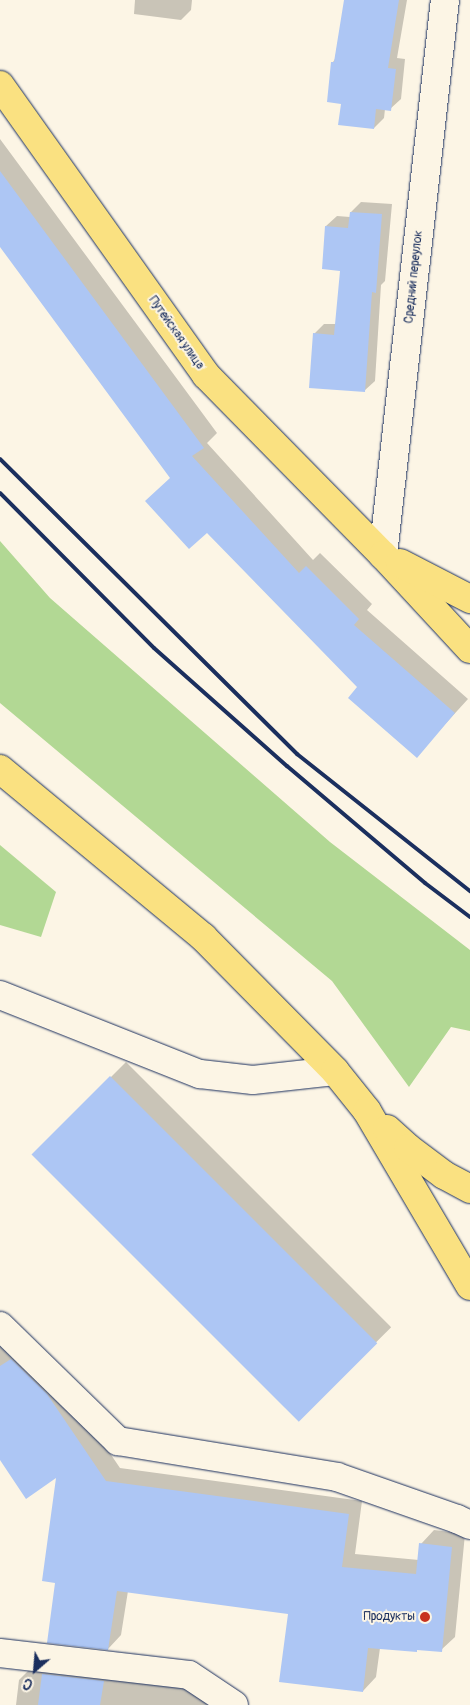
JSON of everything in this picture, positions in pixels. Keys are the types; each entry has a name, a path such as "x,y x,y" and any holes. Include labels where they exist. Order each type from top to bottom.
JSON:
{"main road":[{"name":"Путейская улица","path":"0,85 206,375 383,554 470,649"},
{"name":"Путейская улица","path":"383,554 470,599"},
{"path":"0,769 204,937 335,1071 367,1111 470,1286"},
{"path":"367,1111 408,1148 444,1175 470,1189"}],"street":[{"name":"Средний переулок","path":"383,554 445,0"},
{"path":"0,995 200,1074 253,1080 335,1071"},
{"path":"0,1326 118,1441 336,1477 457,1518 470,1526"},
{"path":"0,1653 190,1675 234,1705"}],"green space":[{"path":"0,541 50,598 330,842 470,950 470,1031 451,1027 409,1087 332,981 0,703"},
{"path":"0,845 56,892 41,937 0,925"}],"building":[{"path":"344,0 399,0 388,68 396,69 391,111 376,109 374,129 338,125 341,104 327,102 331,62 334,62"},
{"path":"0,171 204,448 192,456 299,573 306,566 359,619 354,625 455,713 417,758 348,698 357,687 207,533 189,549 145,501 170,478 0,247"},
{"path":"350,212 382,214 376,293 372,292 365,392 309,388 313,333 334,335 340,271 322,269 325,226 348,228"},
{"path":"110,1076 377,1343 299,1422 32,1154"},
{"path":"11,1359 47,1394 106,1481 349,1514 342,1567 416,1574 419,1543 452,1547 442,1652 368,1648 363,1692 279,1682 288,1614 117,1591 108,1650 47,1643 55,1583 42,1581 56,1478 26,1499 0,1460 0,1366"},
{"path":"42,1674 104,1681 100,1705 38,1705"}],"railway":[{"path":"0,459 297,754 470,891"},
{"path":"0,493 154,648 287,766 425,883 470,917"}],"place":[{"name":"Продукты","path":"425,1617"}]}
